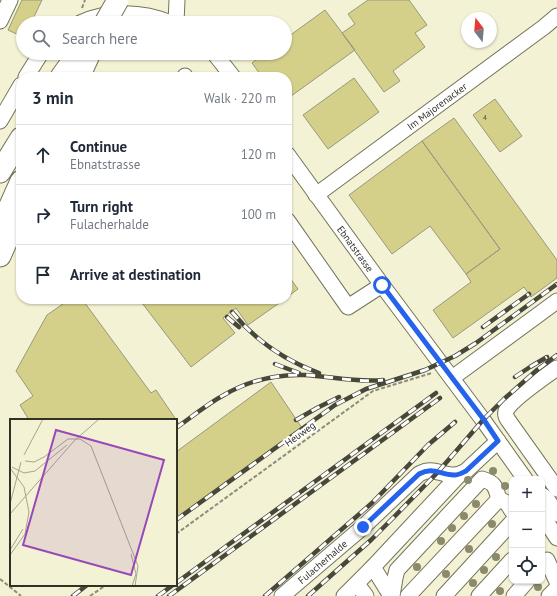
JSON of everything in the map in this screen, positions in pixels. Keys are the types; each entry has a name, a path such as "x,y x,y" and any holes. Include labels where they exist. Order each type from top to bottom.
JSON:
{"highway":[{"path":"96,16 104,0"},
{"path":"109,16 118,0"},
{"path":"67,72 77,63"},
{"path":"0,172 16,146"},
{"path":"0,228 16,192"},
{"path":"0,256 16,219"}],"street":[{"path":"0,21 10,0"},
{"path":"176,16 177,0"},
{"path":"101,16 125,13 149,16"},
{"name":"Im Majorenacker","path":"316,195 557,16"},
{"path":"29,72 37,60"},
{"path":"220,60 229,72"},
{"path":"0,121 16,94"},
{"name":"Ebnatstrasse","path":"292,161 382,285 484,420 523,476"},
{"path":"292,227 348,306 382,285"},
{"path":"448,374 557,300"},
{"path":"557,368 515,400 506,413 508,420 557,489"},
{"path":"344,596 373,568 460,474 466,471 498,441"},
{"name":"Fulacherhalde","path":"282,596 363,527 419,474 428,470 452,475 460,474"},
{"path":"392,596 397,570 482,479 491,482 500,499 507,503 509,506"},
{"path":"545,497 557,514"},
{"path":"408,596 500,499"},
{"path":"545,520 557,538"},
{"path":"444,596 509,525"},
{"path":"545,561 557,582"},
{"path":"479,596 509,563"},
{"path":"373,568 392,596"},
{"path":"357,584 366,596"},
{"path":"514,596 524,584"},
{"path":"549,596 557,588"}],"path":[{"name":"Heuweg","path":"177,533 373,391 448,374"},
{"path":"0,579 21,596"},
{"path":"90,596 105,586"}],"building":[{"path":"22,0 42,0 34,16 16,16 16,34 8,30"},
{"path":"368,0 409,0 427,25 415,33 425,47 393,71 400,81 384,92 342,33 355,24 348,14"},
{"path":"325,10 355,50 292,95 292,72 258,72 252,63 256,60 292,60 292,34"},
{"path":"354,78 379,112 328,149 303,115"},
{"path":"495,99 522,136 500,152 473,115"},
{"path":"454,118 557,260 557,278 531,297 524,287 453,338 433,310 471,282 466,274 500,249 422,141"},
{"path":"422,141 500,249 466,274 430,226 392,254 349,195"},
{"path":"292,281 298,289 292,293"},
{"path":"63,304 86,304 151,393 156,390 176,419 28,419 20,405 33,396 16,371 47,315"},
{"path":"143,304 278,304 248,325 236,308 223,318 235,333 191,367"},
{"path":"271,382 302,428 177,519 177,451"}],"railway":[{"path":"177,519 335,405 366,389 425,370 455,356 476,343 557,284"},
{"path":"483,327 529,294"},
{"path":"232,312 251,332 283,356 319,373"},
{"path":"227,317 239,327"},
{"path":"308,596 371,540 393,518 438,472 483,420 504,399 537,370 557,355"},
{"path":"515,377 547,357"},
{"path":"275,364 299,373"},
{"path":"177,427 224,395 262,379 304,375 353,380 383,380"},
{"path":"177,582 436,393"},
{"path":"296,420 339,397"},
{"path":"169,596 440,398"},
{"path":"265,596 372,503 428,445 455,422"},
{"path":"73,596 86,586"},
{"path":"158,596 172,586"}],"route":[{"path":"363,527 419,474 428,470 452,475 460,474 466,471 498,441 484,420 440,364 382,285"}]}
